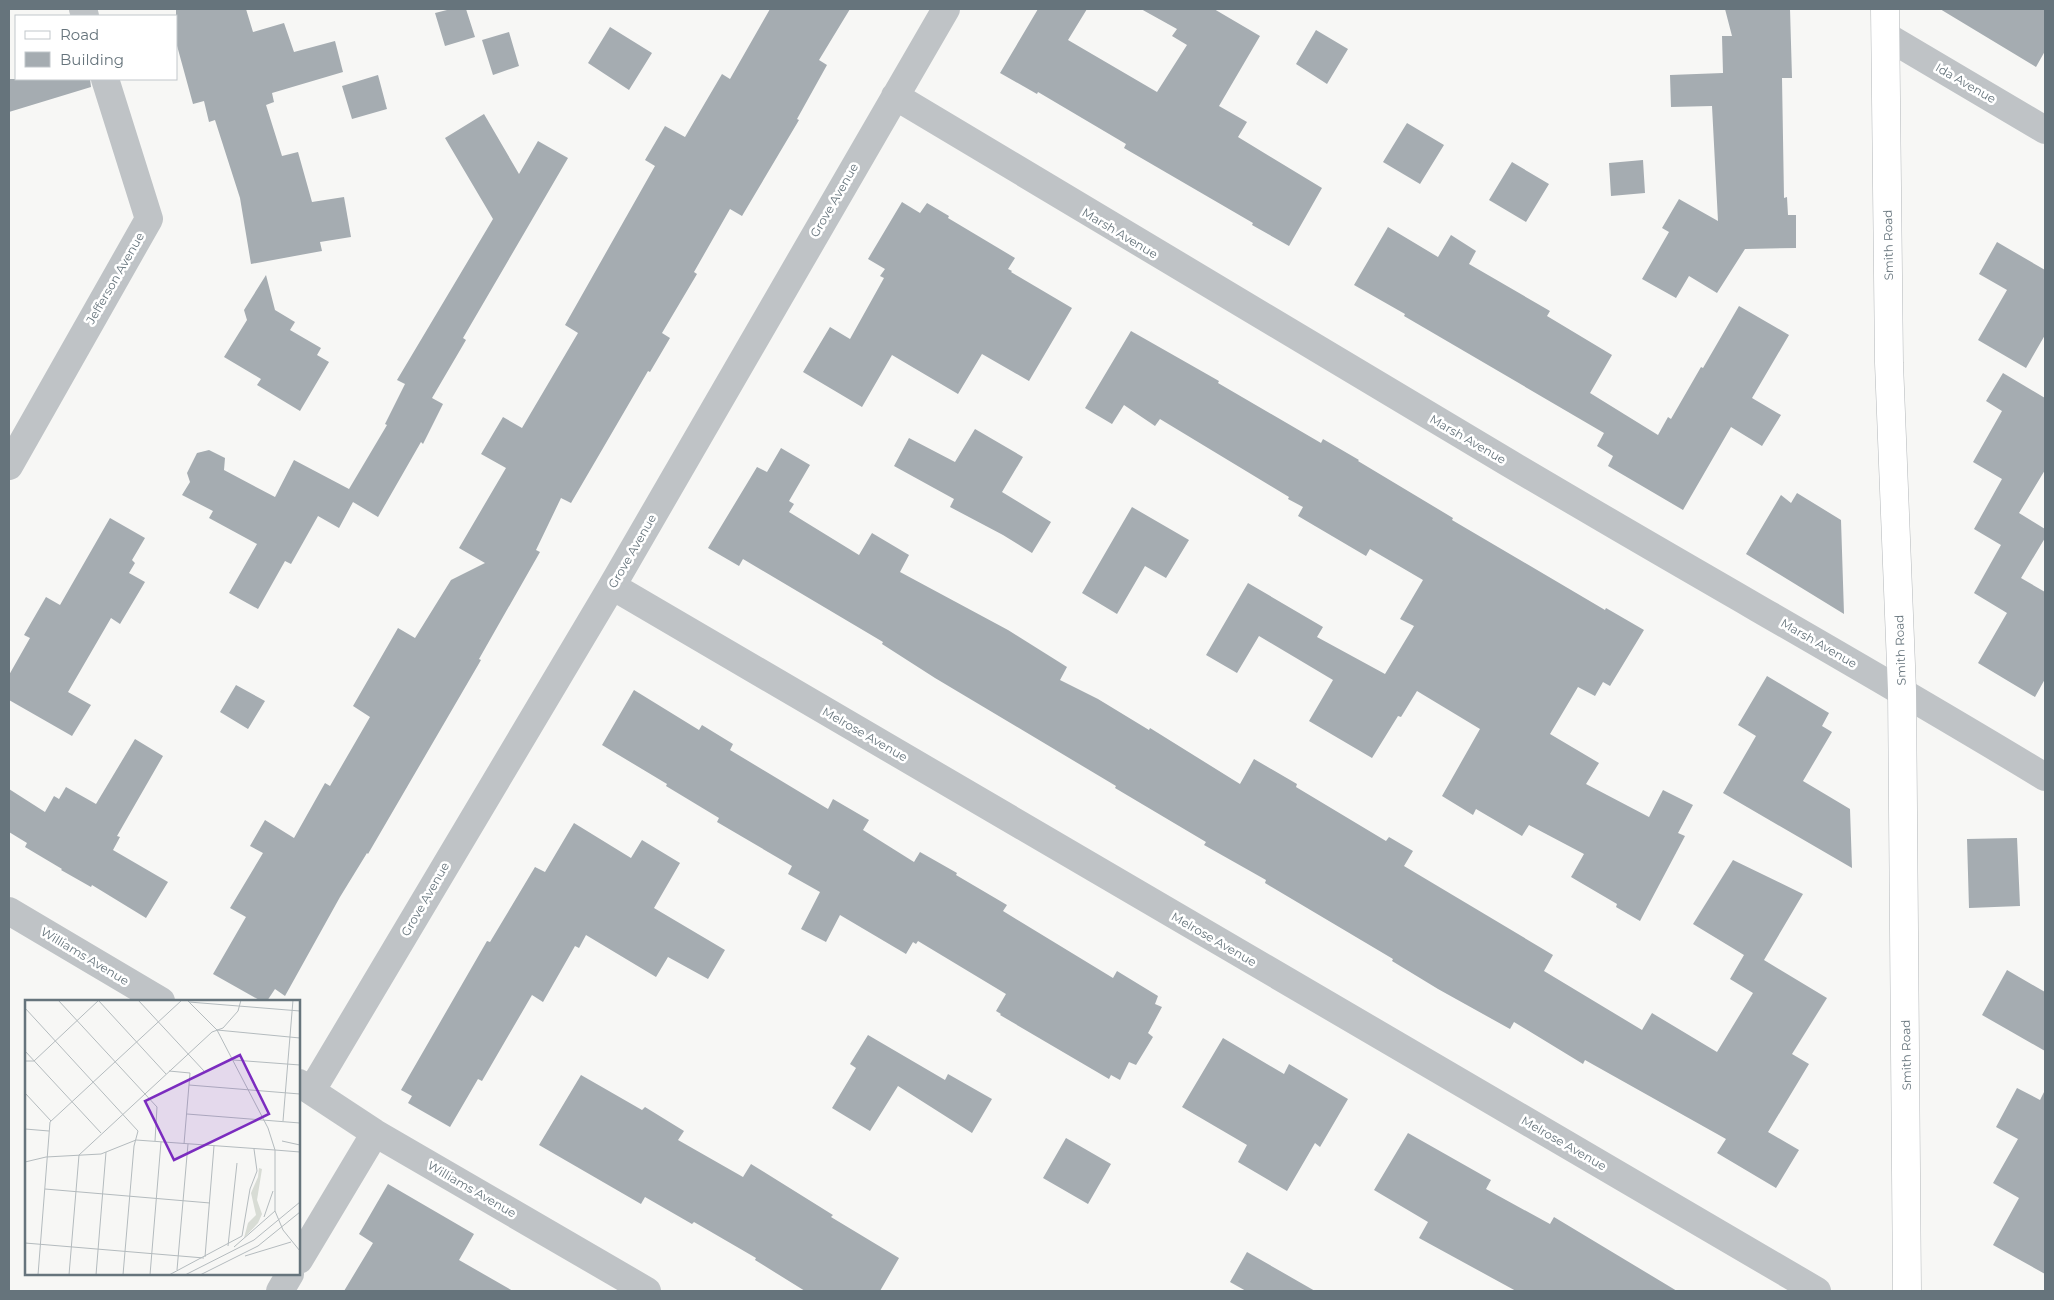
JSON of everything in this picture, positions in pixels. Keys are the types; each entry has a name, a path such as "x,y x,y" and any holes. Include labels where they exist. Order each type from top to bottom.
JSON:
{"main road":[{"name":"Smith Road","path":"1884,9 1886,36 1890,363 1902,690 1907,1291"}],"street":[{"name":"Grove Avenue","path":"305,1087 612,586 946,9"},
{"name":"Ida Avenue","path":"1886,36 2045,130"},
{"name":"Jefferson Avenue","path":"9,466 149,219 105,80"},
{"name":"Marsh Avenue","path":"895,96 1188,274 1590,511 1902,690 2045,777"},
{"name":"Melrose Avenue","path":"612,586 1817,1291"},
{"name":"Williams Avenue","path":"9,911 159,1000"},
{"name":"Williams Avenue","path":"305,1087 376,1133 647,1291"},
{"path":"300,1258 376,1133"},
{"path":"280,1291 289,1275"}],"building":[{"path":"176,9 246,9 253,32 284,23 294,52 335,41 343,72 272,93 274,102 266,105 282,156 298,152 312,202 344,197 351,237 320,242 322,251 251,264 240,198 215,120 209,122 204,101 193,104 178,49 178,15 176,15"},
{"path":"451,9 466,9 475,37 445,46 435,13"},
{"path":"770,9 850,9 819,60 827,65 797,119 799,120 742,216 730,209 694,272 697,274 662,333 670,338 650,372 648,371 571,503 561,498 536,550 540,552 479,659 481,660 368,854 340,897 285,996 275,989 268,1000 259,1000 213,974 246,917 230,908 263,853 250,846 265,820 294,838 325,783 330,786 370,717 353,706 398,628 415,638 451,580 485,563 459,548 506,468 481,454 503,417 522,428 578,333 565,325 655,166 645,160 665,126 685,137 722,74 730,79"},
{"path":"1038,9 1087,9 1068,40 1157,92 1187,45 1172,36 1177,29 1141,9 1214,9 1260,36 1219,106 1247,122 1238,137 1322,188 1289,246 1124,148 1126,144 1038,92 1037,94 1000,73"},
{"path":"1725,9 1790,9 1792,78 1782,78 1784,198 1787,197 1788,215 1796,215 1796,248 1745,249 1717,293 1689,276 1676,298 1642,279 1669,232 1662,228 1679,199 1718,221 1712,106 1671,107 1670,75 1723,73 1722,36 1732,36"},
{"path":"1940,9 2045,9 2045,51 2036,67"},
{"path":"610,27 652,53 629,90 588,63"},
{"path":"1316,30 1348,49 1327,84 1296,64"},
{"path":"509,32 519,66 493,75 482,40"},
{"path":"378,75 387,109 352,119 342,86"},
{"path":"9,79 90,80 91,87 9,112"},
{"path":"484,114 519,174 538,141 568,158 463,338 466,340 432,398 443,404 423,444 421,442 378,517 353,502 339,528 318,516 291,564 285,561 258,609 229,593 257,544 209,518 213,511 182,495 190,482 187,473 197,453 209,450 225,458 224,470 275,497 294,460 349,489 387,425 385,424 405,384 397,380 493,219 445,138"},
{"path":"1407,123 1444,145 1420,184 1383,162"},
{"path":"1643,160 1645,193 1611,196 1609,163"},
{"path":"1512,162 1549,184 1526,222 1489,200"},
{"path":"902,202 920,213 927,203 949,216 948,218 1015,258 1008,269 1011,272 1072,308 1029,381 982,354 958,394 892,355 862,407 803,372 830,327 850,339 884,278 880,276 885,269 868,259"},
{"path":"1388,227 1438,257 1451,235 1476,251 1469,264 1550,311 1547,316 1612,355 1590,393 1658,435 1668,417 1671,419 1739,306 1789,335 1752,398 1781,415 1762,446 1731,427 1683,510 1608,466 1613,456 1597,446 1604,433 1354,285"},
{"path":"1997,242 2045,270 2045,335 2026,368 1978,340 2007,290 1979,274"},
{"path":"266,275 275,310 295,322 290,330 321,348 317,355 329,362 300,411 257,385 261,379 224,357 247,320 244,310"},
{"path":"1131,331 1219,381 1218,383 1321,443 1323,439 1453,518 1452,520 1605,610 1606,608 1644,630 1610,686 1603,682 1595,696 1578,687 1550,734 1599,763 1586,784 1649,817 1663,790 1693,805 1678,833 1685,836 1640,921 1616,907 1617,904 1571,877 1584,854 1529,825 1522,836 1476,809 1473,815 1442,796 1480,729 1417,691 1401,717 1398,716 1372,758 1309,721 1333,680 1259,636 1237,673 1206,655 1248,583 1323,627 1317,637 1385,674 1414,626 1400,619 1423,580 1370,549 1366,556 1298,516 1303,507 1288,499 1289,497 1160,419 1155,426 1124,405 1112,424 1085,408"},
{"path":"2003,373 2045,398 2045,470 2019,513 2045,529 2045,538 2021,578 2045,592 2045,679 2035,697 1978,663 2007,613 1974,593 2001,545 1974,529 2002,479 1973,462 2002,411 1986,401"},
{"path":"975,429 1023,457 1002,492 1051,522 1032,553 1003,535 950,507 954,499 894,466 909,438 955,462"},
{"path":"781,448 810,465 789,501 794,504 789,512 859,555 872,533 909,555 900,572 1008,630 1067,667 1060,680 1098,699 1149,730 1150,728 1240,784 1254,759 1297,784 1296,787 1386,841 1389,837 1413,851 1404,866 1553,955 1544,971 1642,1030 1652,1013 1717,1052 1753,993 1730,979 1744,955 1693,924 1733,860 1803,894 1764,960 1827,998 1792,1054 1809,1064 1768,1132 1799,1150 1776,1188 1717,1153 1726,1139 1585,1060 1583,1064 1514,1022 1510,1029 1438,989 1392,961 1393,959 1265,883 1266,880 1204,845 1206,842 1115,788 1116,786 935,678 882,644 883,642 743,559 739,566 708,548 757,467 767,472"},
{"path":"1797,493 1841,520 1844,614 1746,554 1781,495 1791,503"},
{"path":"1132,507 1189,540 1166,578 1145,566 1117,614 1082,593"},
{"path":"110,518 145,538 132,560 135,563 129,573 145,582 120,624 111,618 68,692 91,705 72,736 9,700 9,675 30,638 24,635 46,597 60,605"},
{"path":"1767,676 1829,713 1822,726 1832,732 1803,781 1850,809 1852,868 1723,793 1756,736 1738,725"},
{"path":"236,685 265,701 248,729 220,712"},
{"path":"634,690 699,730 702,725 733,744 730,750 828,809 833,799 869,820 863,830 914,862 920,852 1007,905 1003,911 1113,978 1117,971 1158,996 1155,1004 1162,1007 1148,1033 1153,1037 1136,1065 1129,1062 1120,1080 1111,1075 1109,1079 1000,1015 996,1011 1006,994 918,941 916,944 913,942 906,954 840,915 826,942 801,929 820,892 788,874 792,866 717,822 719,818 602,745"},
{"path":"135,739 163,756 117,836 120,837 113,850 168,882 146,918 92,885 91,887 61,870 25,847 27,843 9,832 9,789 45,812 54,796 59,799 66,787 96,804"},
{"path":"574,823 631,858 642,840 680,863 654,908 725,950 708,979 668,957 656,977 586,935 579,948 575,946 543,1002 532,995 482,1081 478,1079 450,1127 408,1103 412,1096 401,1090 487,941 490,942 535,867 545,872"},
{"path":"2017,838 2020,906 1969,908 1967,839"},
{"path":"2007,970 2045,992 2045,1051 1982,1015"},
{"path":"868,1035 945,1080 948,1074 992,1099 972,1133 898,1086 870,1131 832,1108 856,1068 850,1064"},
{"path":"1223,1038 1284,1074 1289,1064 1348,1099 1320,1147 1315,1143 1287,1191 1238,1162 1247,1145 1182,1107"},
{"path":"581,1075 642,1110 645,1107 684,1131 678,1140 743,1177 751,1164 833,1215 831,1217 899,1258 880,1291 805,1291 755,1260 756,1258 694,1222 692,1224 645,1197 641,1204 539,1145"},
{"path":"2017,1088 2040,1100 2045,1090 2045,1274 1993,1245 2019,1198 1993,1183 2018,1139 1996,1127"},
{"path":"1408,1133 1491,1180 1486,1189 1550,1224 1554,1217 1677,1291 1516,1291 1419,1238 1428,1222 1374,1190"},
{"path":"1066,1138 1111,1164 1088,1204 1043,1178"},
{"path":"388,1184 474,1234 459,1260 513,1291 344,1291 373,1243 359,1234"},
{"path":"1247,1252 1315,1291 1246,1291 1230,1282"}]}
